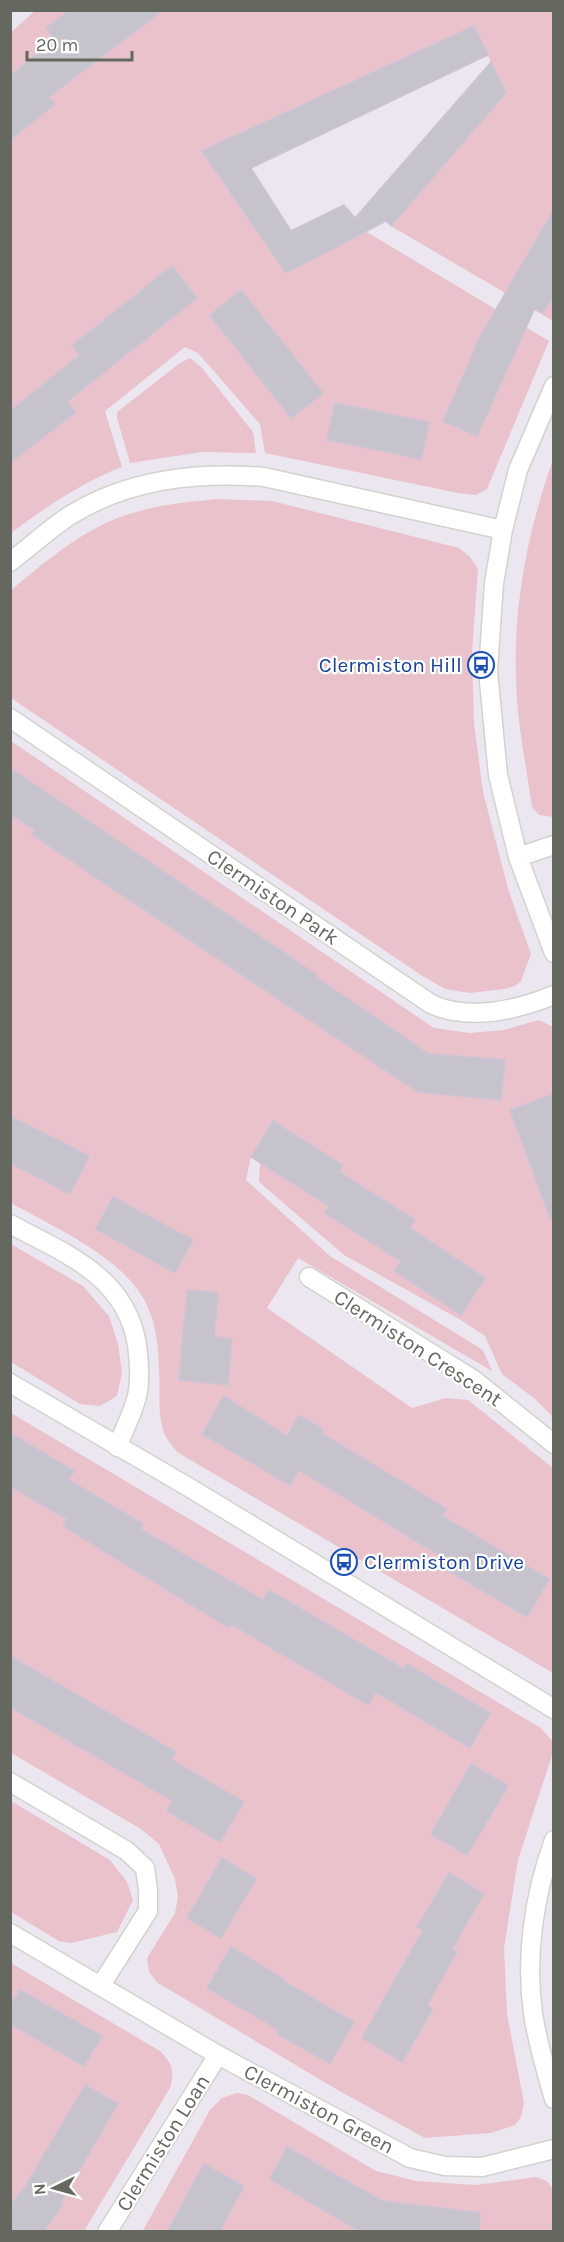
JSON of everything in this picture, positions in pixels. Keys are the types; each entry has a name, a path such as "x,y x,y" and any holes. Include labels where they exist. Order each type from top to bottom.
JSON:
{"street":[{"path":"554,386 518,470 503,530 494,583 488,671 498,775 518,857 554,953"},
{"path":"10,562 69,516 100,500 132,487 194,476 227,474 264,477 503,530"},
{"name":"Clermiston Park","path":"10,718 431,1004 455,1012 485,1012 515,1007 554,996"},
{"path":"518,857 554,845"},
{"path":"10,1224 61,1251 101,1277 122,1303 134,1326 139,1361 137,1395 117,1447"},
{"name":"Clermiston Crescent","path":"309,1277 474,1380 554,1444"},
{"path":"10,1383 190,1488 554,1709"},
{"path":"10,1782 127,1851 145,1868 148,1911 101,1985"},
{"path":"554,1840 537,1897 530,1977 533,2013 554,2099"},
{"name":"Clermiston Green","path":"10,1933 218,2055 410,2158 445,2166 482,2167 554,2149"},
{"name":"Clermiston Loan","path":"107,2232 218,2055"}],"shaded area":[{"path":"36,10 553,11 553,321 391,226 506,93 474,27 203,151 286,273 365,231 549,341 487,489 476,495 458,493 265,453 260,424 198,353 185,347 105,411 122,467 64,496 11,533 10,33"},
{"path":"190,358 202,368 253,432 256,453 202,452 130,463 117,412 180,363"},
{"path":"553,460 554,817 539,815 532,807 522,744 516,680 517,624 524,568 536,513"},
{"path":"217,499 272,501 459,548 470,557 478,569 472,653 474,723 483,792 509,892 531,954 521,981 515,986 470,993 445,989 11,698 11,590 65,547 110,521 160,506"},
{"path":"11,741 434,1028 470,1033 504,1030 539,1020 553,1027 553,1417 535,1399 502,1374 485,1336 344,1255 259,1182 260,1163 251,1157 246,1180 330,1256 483,1350 492,1371 298,1258 267,1308 412,1408 446,1398 468,1400 553,1468 553,1673 177,1452 167,1439 161,1421 158,1346 152,1317 139,1292 126,1276 89,1247 11,1203"},
{"path":"11,1244 83,1286 109,1316 118,1344 122,1373 117,1396 100,1406 80,1404 11,1362"},
{"path":"11,1413 541,1728 553,1742 553,1752 518,1860 504,1948 507,2014 524,2103 521,2117 515,2125 491,2133 425,2138 341,2092 158,1983 149,1972 147,1958 175,1913 178,1897 175,1879 159,1844 141,1829 11,1753"},
{"path":"11,1801 110,1860 127,1882 133,1900 117,1932 71,1943 59,1941 11,1912"},
{"path":"11,1963 160,2051 172,2068 170,2088 84,2231 11,2232"},
{"path":"237,2093 248,2095 376,2171 417,2181 475,2185 536,2177 547,2181 553,2189 553,2231 142,2232 210,2110 222,2098"}],"building":[{"path":"70,10 163,10 49,97 55,104 10,140 10,76 55,40 46,28"},
{"path":"474,26 488,55 251,168 291,231 344,205 355,218 491,62 506,93 391,226 386,221 286,273 202,151"},
{"path":"554,209 554,295 543,313 535,308 477,436 443,421 481,335"},
{"path":"172,266 197,298 67,402 76,412 10,463 10,411 80,355 72,346"},
{"path":"241,290 323,393 291,418 210,315"},
{"path":"335,403 429,422 421,459 327,440"},
{"path":"10,768 317,975 316,977 429,1054 505,1060 501,1100 418,1092 98,879 32,834 35,830 10,814"},
{"path":"554,1094 554,1217 550,1218 510,1110"},
{"path":"10,1116 89,1156 70,1194 10,1163"},
{"path":"273,1121 343,1165 339,1172 415,1220 410,1228 485,1278 461,1315 395,1271 401,1261 325,1213 329,1206 251,1157"},
{"path":"113,1197 193,1240 175,1273 96,1229"},
{"path":"187,1290 218,1293 214,1337 232,1339 228,1385 179,1380"},
{"path":"224,1396 287,1436 299,1415 323,1429 321,1433 447,1509 442,1516 549,1579 527,1617 439,1565 444,1558 299,1470 290,1485 202,1434"},
{"path":"10,1433 74,1471 69,1480 143,1524 140,1529 263,1600 269,1590 404,1669 407,1664 490,1713 470,1748 376,1692 368,1705 231,1624 229,1628 63,1526 67,1519 10,1486"},
{"path":"10,1656 176,1752 172,1760 244,1802 220,1842 167,1811 173,1801 10,1707"},
{"path":"471,1764 508,1786 467,1855 431,1834"},
{"path":"222,1858 256,1879 221,1938 187,1918"},
{"path":"449,1873 484,1894 452,1949 457,1952 427,2005 433,2009 402,2062 362,2038 423,1930 417,1927"},
{"path":"231,1947 284,1979 283,1981 354,2022 330,2064 277,2034 279,2030 207,1988"},
{"path":"20,1990 102,2036 84,2066 10,2024 10,2006"},
{"path":"85,2085 118,2104 60,2203 63,2205 43,2232 10,2232 10,2206 27,2184"},
{"path":"287,2147 382,2201 480,2213 479,2232 361,2232 270,2179"},
{"path":"204,2164 244,2186 219,2232 167,2232"}],"place":[{"name":"Clermiston Hill","path":"481,665"},
{"name":"Clermiston Drive","path":"344,1562"}]}
